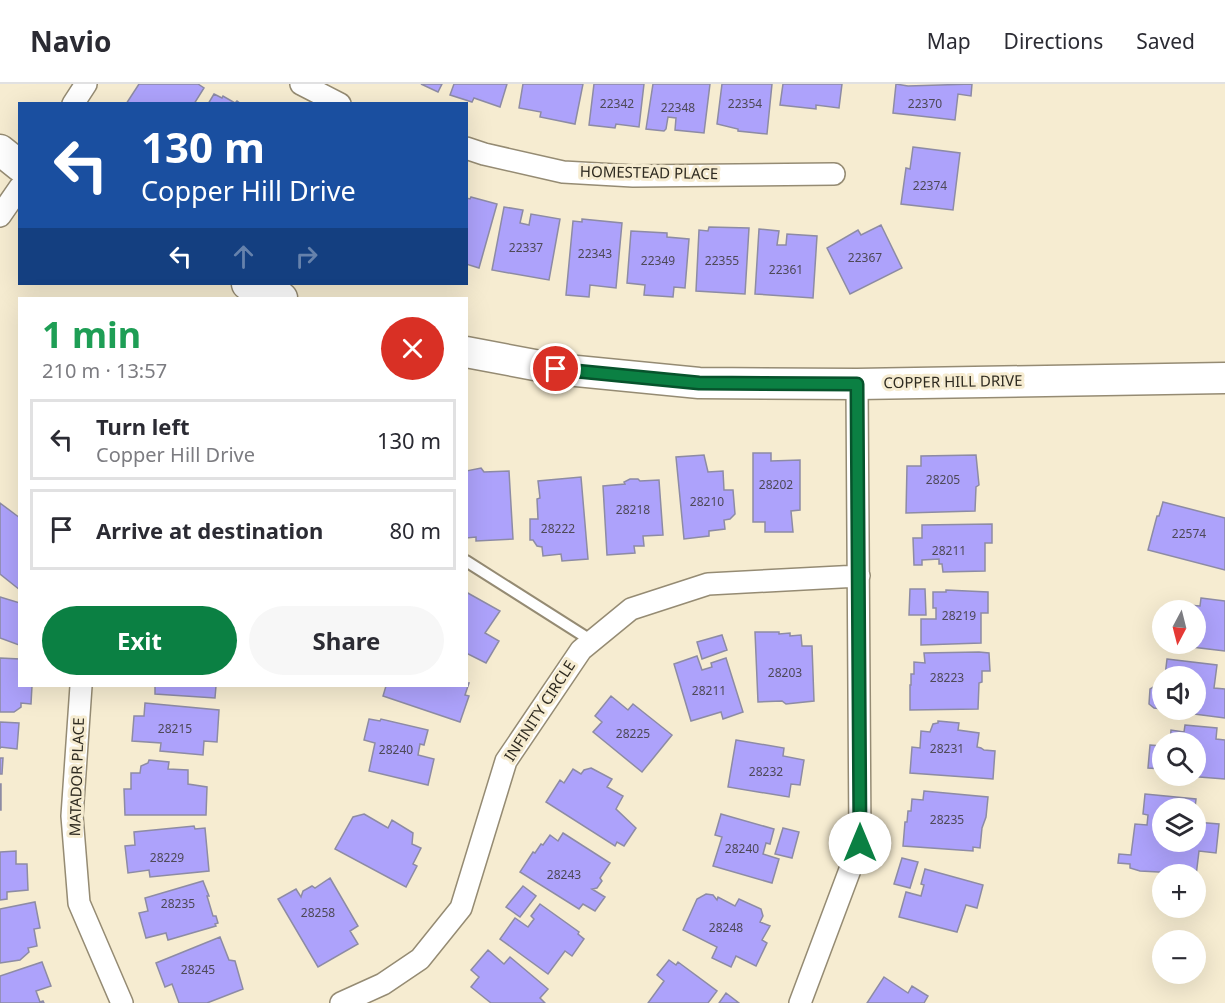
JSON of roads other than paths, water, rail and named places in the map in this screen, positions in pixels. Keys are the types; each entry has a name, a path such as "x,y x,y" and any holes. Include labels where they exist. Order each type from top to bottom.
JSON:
{"main road":[{"path":"0,150 18,164"},
{"path":"250,285 280,297"},
{"name":"COPPER HILL DRIVE","path":"468,352 556,369 699,383 857,384 1225,378"}],"street":[{"path":"75,102 86,84"},
{"path":"301,84 336,102"},
{"name":"HOMESTEAD PLACE","path":"468,149 563,171 633,176 834,174"},
{"path":"0,216 18,190"},
{"path":"800,1003 860,843 857,384"},
{"name":"INFINITY CIRCLE","path":"341,1003 383,984 420,959 461,908 506,761 581,650 631,609 708,584 859,576"},
{"name":"MATADOR PLACE","path":"81,687 72,816 79,903 122,1003"}],"lane":[{"path":"468,562 592,641"}]}
